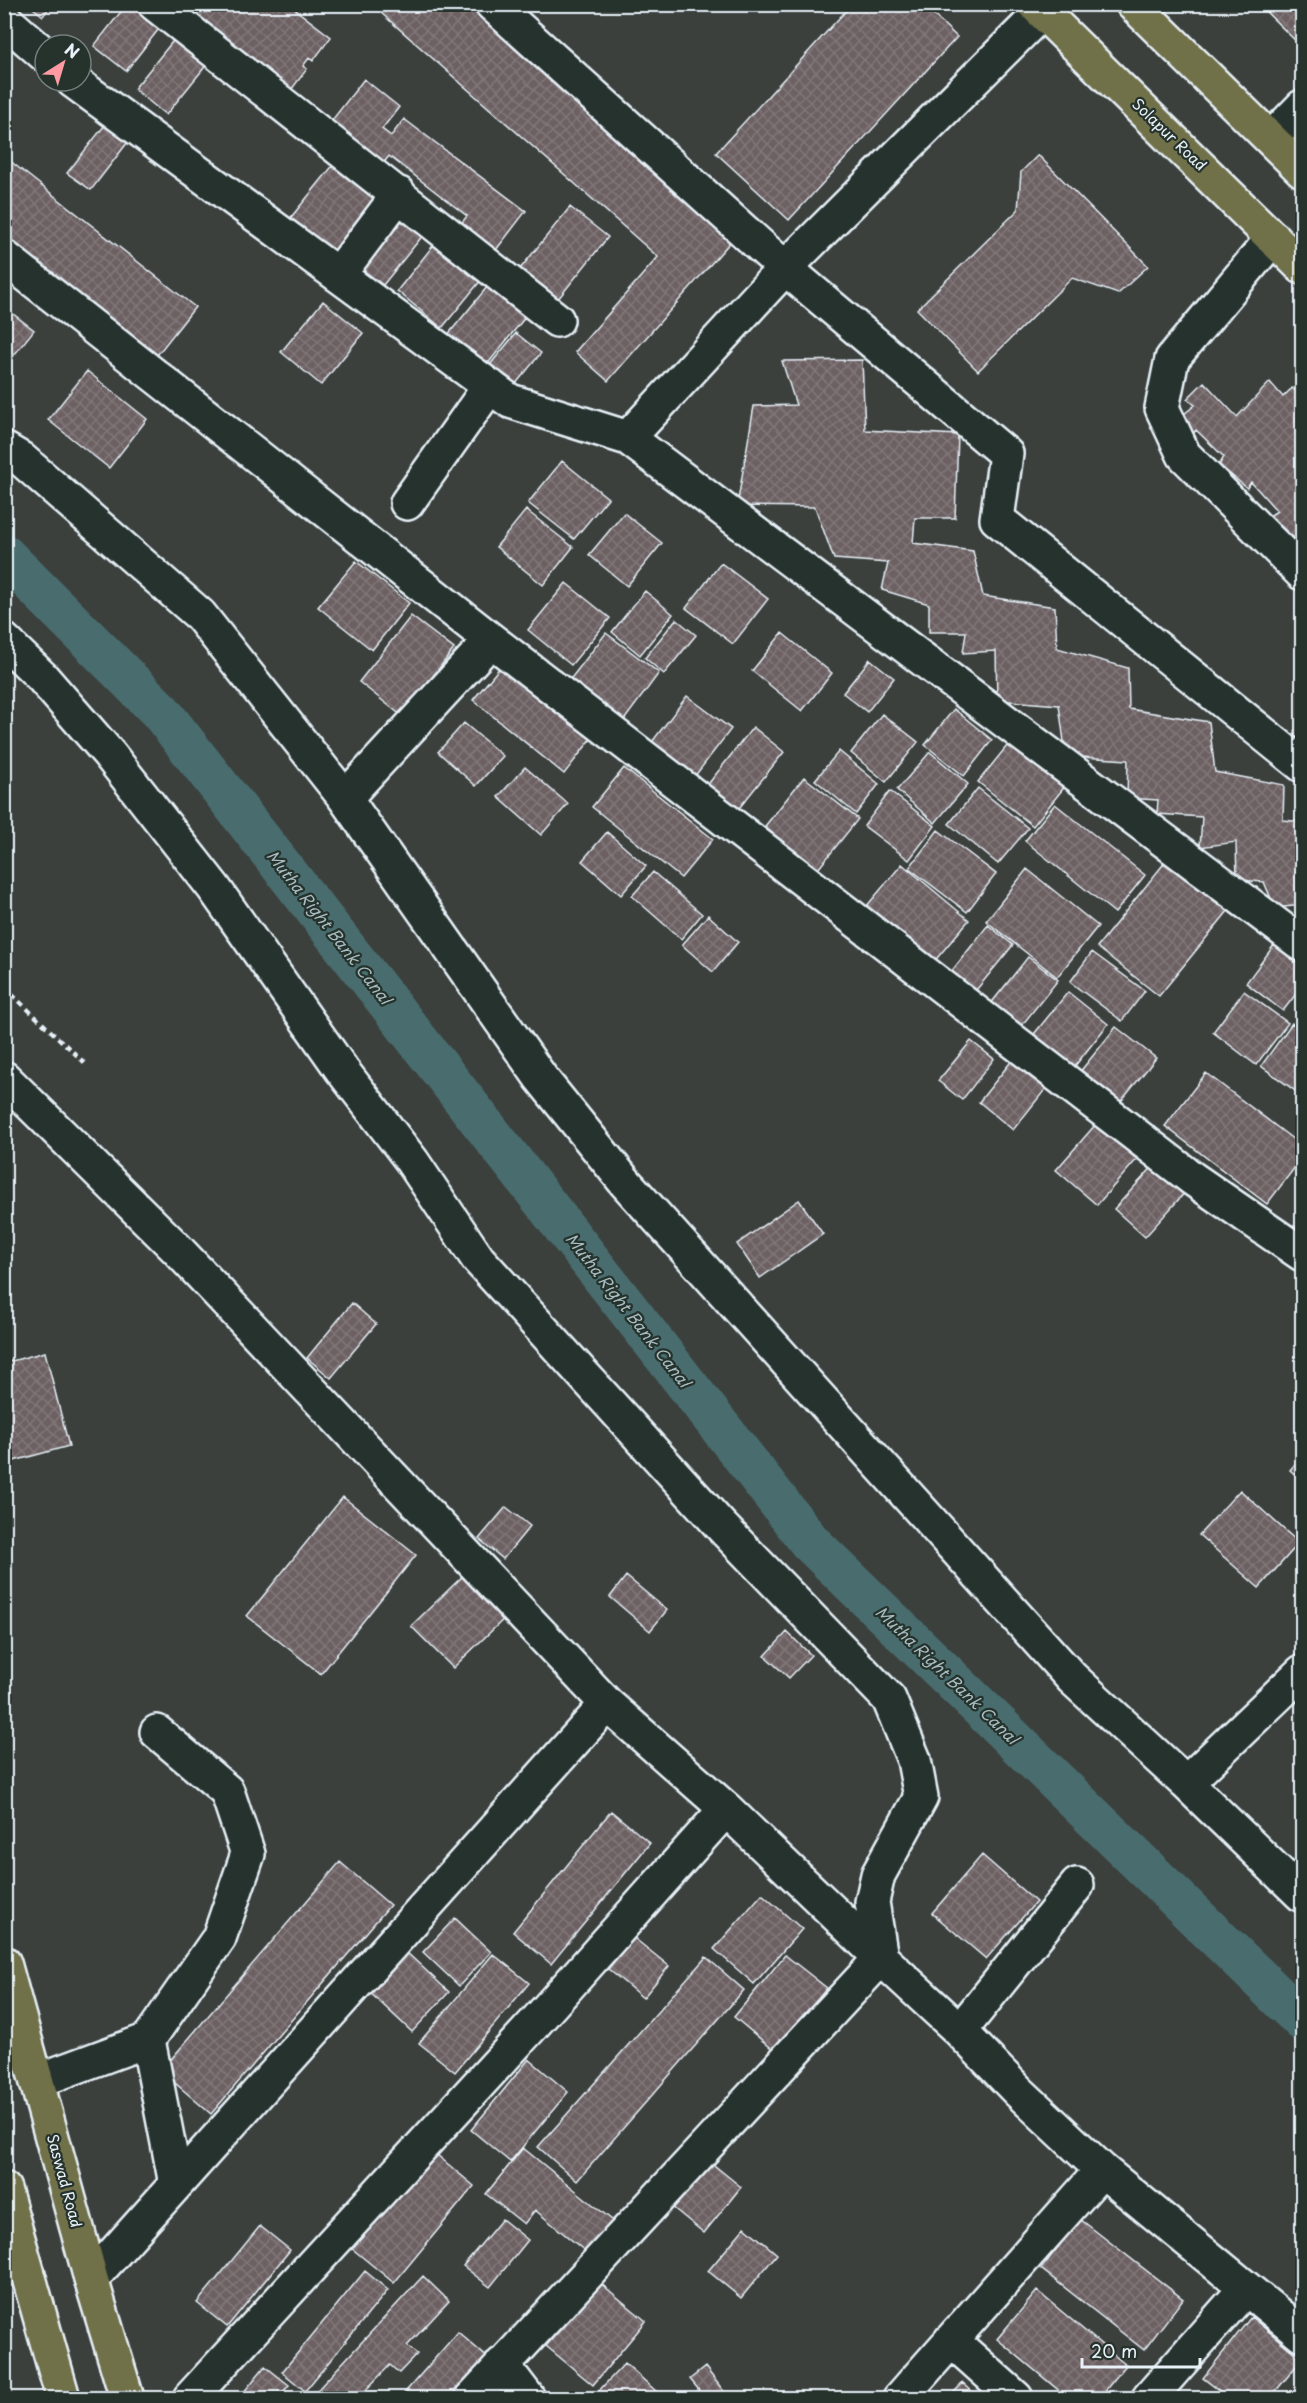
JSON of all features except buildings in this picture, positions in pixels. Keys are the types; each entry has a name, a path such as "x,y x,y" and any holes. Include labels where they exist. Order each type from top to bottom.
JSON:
{"highway":[{"path":"1133,4 1302,170"},
{"name":"Solapur Road","path":"1038,8 1302,267"},
{"name":"Saswad Road","path":"4,1963 91,2278 127,2398"},
{"path":"4,2189 63,2398"}],"street":[{"path":"155,4 557,320"},
{"path":"492,4 785,268 1006,454 997,519 1302,765"},
{"path":"628,438 785,268 1038,8"},
{"path":"4,19 33,44"},
{"path":"89,93 510,401 628,438 1302,944"},
{"path":"1271,140 1302,107"},
{"path":"338,275 399,194"},
{"path":"1273,238 1172,359 1162,408 1184,454 1302,573"},
{"path":"4,258 491,640 1193,1179 1302,1254"},
{"path":"407,502 490,386"},
{"path":"4,449 21,459 200,615 345,798 541,1078 625,1182 1072,1678 1186,1783 1302,1895"},
{"path":"4,640 42,677 109,754 214,888 342,1070 412,1161 478,1258 722,1527 889,1699 914,1760 921,1797 878,1875 872,1902 881,1958"},
{"path":"345,798 491,640"},
{"path":"4,1078 184,1256 607,1704 726,1809 960,2031 1018,2091 1102,2170 1302,2334"},
{"path":"1186,1783 1302,1672"},
{"path":"91,2278 607,1704"},
{"path":"37,2081 148,2040 219,1938 248,1854 227,1791 157,1732"},
{"path":"190,2398 533,2025 726,1809"},
{"path":"960,2031 1077,1885"},
{"path":"472,2398 881,1958"},
{"path":"148,2040 176,2184"},
{"path":"900,2398 1102,2170"},
{"path":"1149,2398 1246,2288"},
{"path":"951,2340 1016,2398"},
{"path":"502,2364 528,2398"}],"path":[{"path":"4,987 87,1065"}],"waterway":[{"name":"Mutha Right Bank Canal","path":"4,555 161,712 810,1542 1302,2020"}]}
